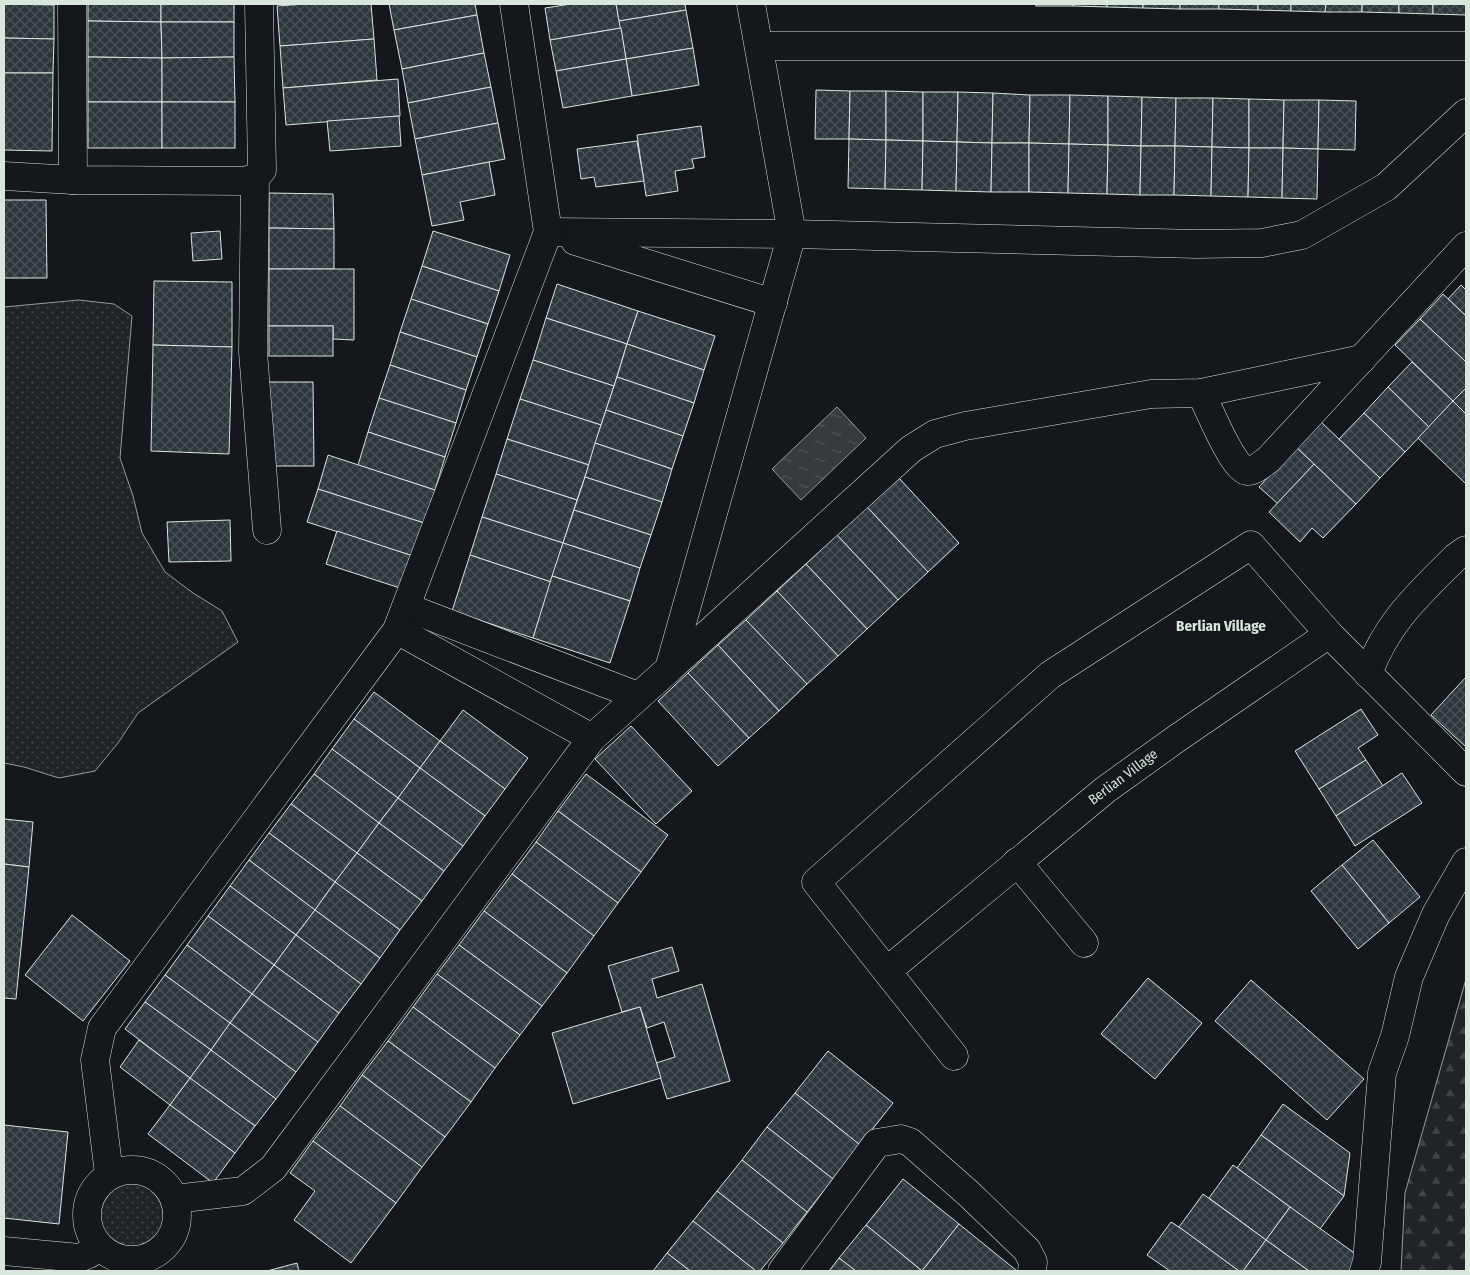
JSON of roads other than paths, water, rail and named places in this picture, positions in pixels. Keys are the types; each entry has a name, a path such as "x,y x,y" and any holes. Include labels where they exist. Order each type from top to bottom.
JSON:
{"street":[{"path":"72,4 74,180"},
{"path":"4,176 74,180 244,181 255,178 262,170 259,4"},
{"path":"109,1174 95,1060 102,1028 402,618 548,232 514,4"},
{"path":"669,669 792,234 751,4"},
{"path":"759,46 1466,46"},
{"path":"548,232 792,234 1197,244 1262,243 1302,235 1386,187 1466,112"},
{"path":"255,178 254,352 267,530"},
{"path":"548,232 773,303"},
{"path":"1201,394 1230,453 1242,469 1251,471 1268,460 1466,246"},
{"path":"175,1199 243,1191 273,1168 592,738 911,449 935,434 965,426 1152,394 1201,394 1362,359"},
{"path":"954,1056 816,882 1050,676 1252,545 1330,634 1466,772"},
{"path":"1368,674 1380,643 1400,615 1417,595 1456,557 1466,550"},
{"path":"402,618 638,696"},
{"path":"402,618 592,738"},
{"name":"Berlian Village","path":"887,971 1112,784 1176,738 1330,634"},
{"path":"1017,862 1084,943"},
{"path":"1364,1271 1367,1262 1382,1073 1395,1036 1409,977 1436,914 1466,862"},
{"path":"782,1271 877,1143 902,1139 910,1142 969,1194 1027,1250 1033,1262 1032,1271"},
{"path":"128,1169 154,1175 167,1185 175,1199 178,1221 172,1236 157,1253 143,1259 127,1260 112,1256 98,1247 87,1226 86,1210 89,1197 97,1184 109,1174 128,1169"},
{"path":"4,1251 79,1258 84,1257 98,1247"}],"water":[{"path":"837,407 866,438 801,500 772,469"}],"district":[{"name":"Berlian Village","path":"1221,626"}]}
